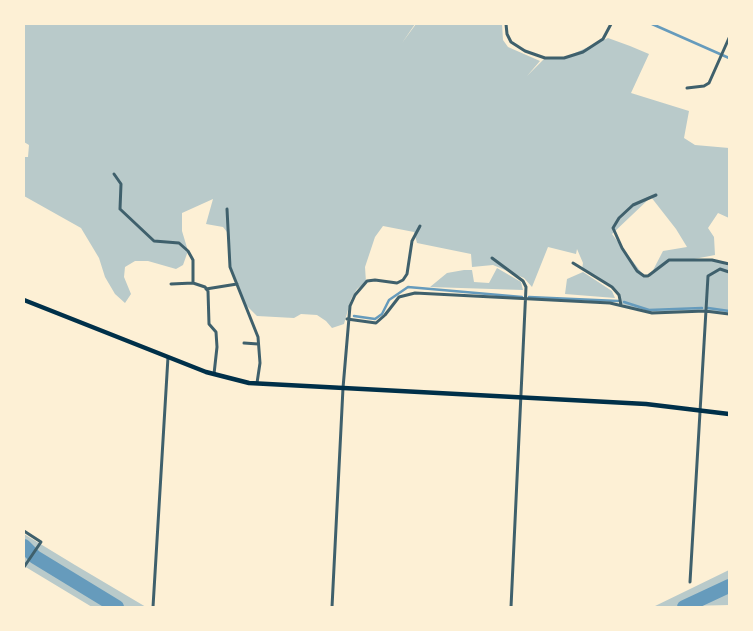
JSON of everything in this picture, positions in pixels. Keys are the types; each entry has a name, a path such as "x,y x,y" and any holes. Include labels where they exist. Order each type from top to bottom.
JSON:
{"main road":[{"path":"24,300 214,374 257,383 646,404 729,414"}],"street":[{"path":"506,24 507,34 511,42 525,52 545,58 564,58 583,52 603,38 611,24"},
{"path":"688,88 704,86 709,82 729,38"},
{"path":"114,174 121,184 120,209 154,241 179,243 188,251 193,260 192,283"},
{"path":"656,195 633,205 613,228 622,248 637,271 644,276 648,276 669,260 712,260 729,264"},
{"path":"227,208 230,267 258,337 260,363 257,383"},
{"path":"332,607 347,319 355,295 367,282 375,280 397,283 403,280 407,274 412,241 420,226"},
{"path":"492,258 523,281 526,287 527,299 511,607"},
{"path":"573,263 612,287 619,295 621,305"},
{"path":"690,582 708,276 720,269 729,272"},
{"path":"171,284 192,283 206,288 237,284"},
{"path":"206,288 208,291 209,324 216,332 218,347 214,374"},
{"path":"347,319 376,323 399,297 415,292 621,305 652,313 705,311 729,314"},
{"path":"244,343 258,344"},
{"path":"153,607 168,357"},
{"path":"24,531 41,542 24,566"}],"shaded area":[{"path":"24,24 415,24 402,43 416,24 502,24 503,40 508,47 540,61 527,76 545,58 564,58 608,38 649,54 631,93 689,111 684,138 695,145 729,148 729,218 718,213 708,228 714,237 715,255 694,259 716,261 729,266 729,271 723,270 729,274 729,315 701,311 652,313 622,304 619,295 612,287 582,269 583,263 577,249 576,254 548,247 532,287 524,278 493,265 472,267 471,254 417,243 414,232 383,226 375,237 365,267 366,282 357,289 351,299 344,324 332,328 317,315 301,314 294,318 257,316 245,304 230,267 227,232 223,227 206,224 213,199 182,213 182,231 188,251 183,265 176,269 148,261 135,261 125,267 124,277 131,294 125,303 115,294 105,277 99,258 81,228 24,196 24,157 28,157 29,145 24,142","holes":["651,197 676,229 687,247 663,251 649,278 644,276 612,234"]},
{"path":"497,268 521,282 523,290 430,287 447,273 464,270 472,270 474,282 489,283"},
{"path":"583,272 612,291 615,298 565,294 567,279"},
{"path":"24,534 146,607 92,607 24,566"},
{"path":"729,570 729,605 653,607 688,590"}],"waterway":[{"path":"652,24 729,58"},
{"path":"354,316 375,319 382,314 389,300 408,287 522,297"},
{"path":"529,297 618,301"},
{"path":"624,302 649,310 702,308"},
{"path":"708,308 729,311"},
{"path":"24,546 35,557 117,607"},
{"path":"684,607 729,586"}]}
